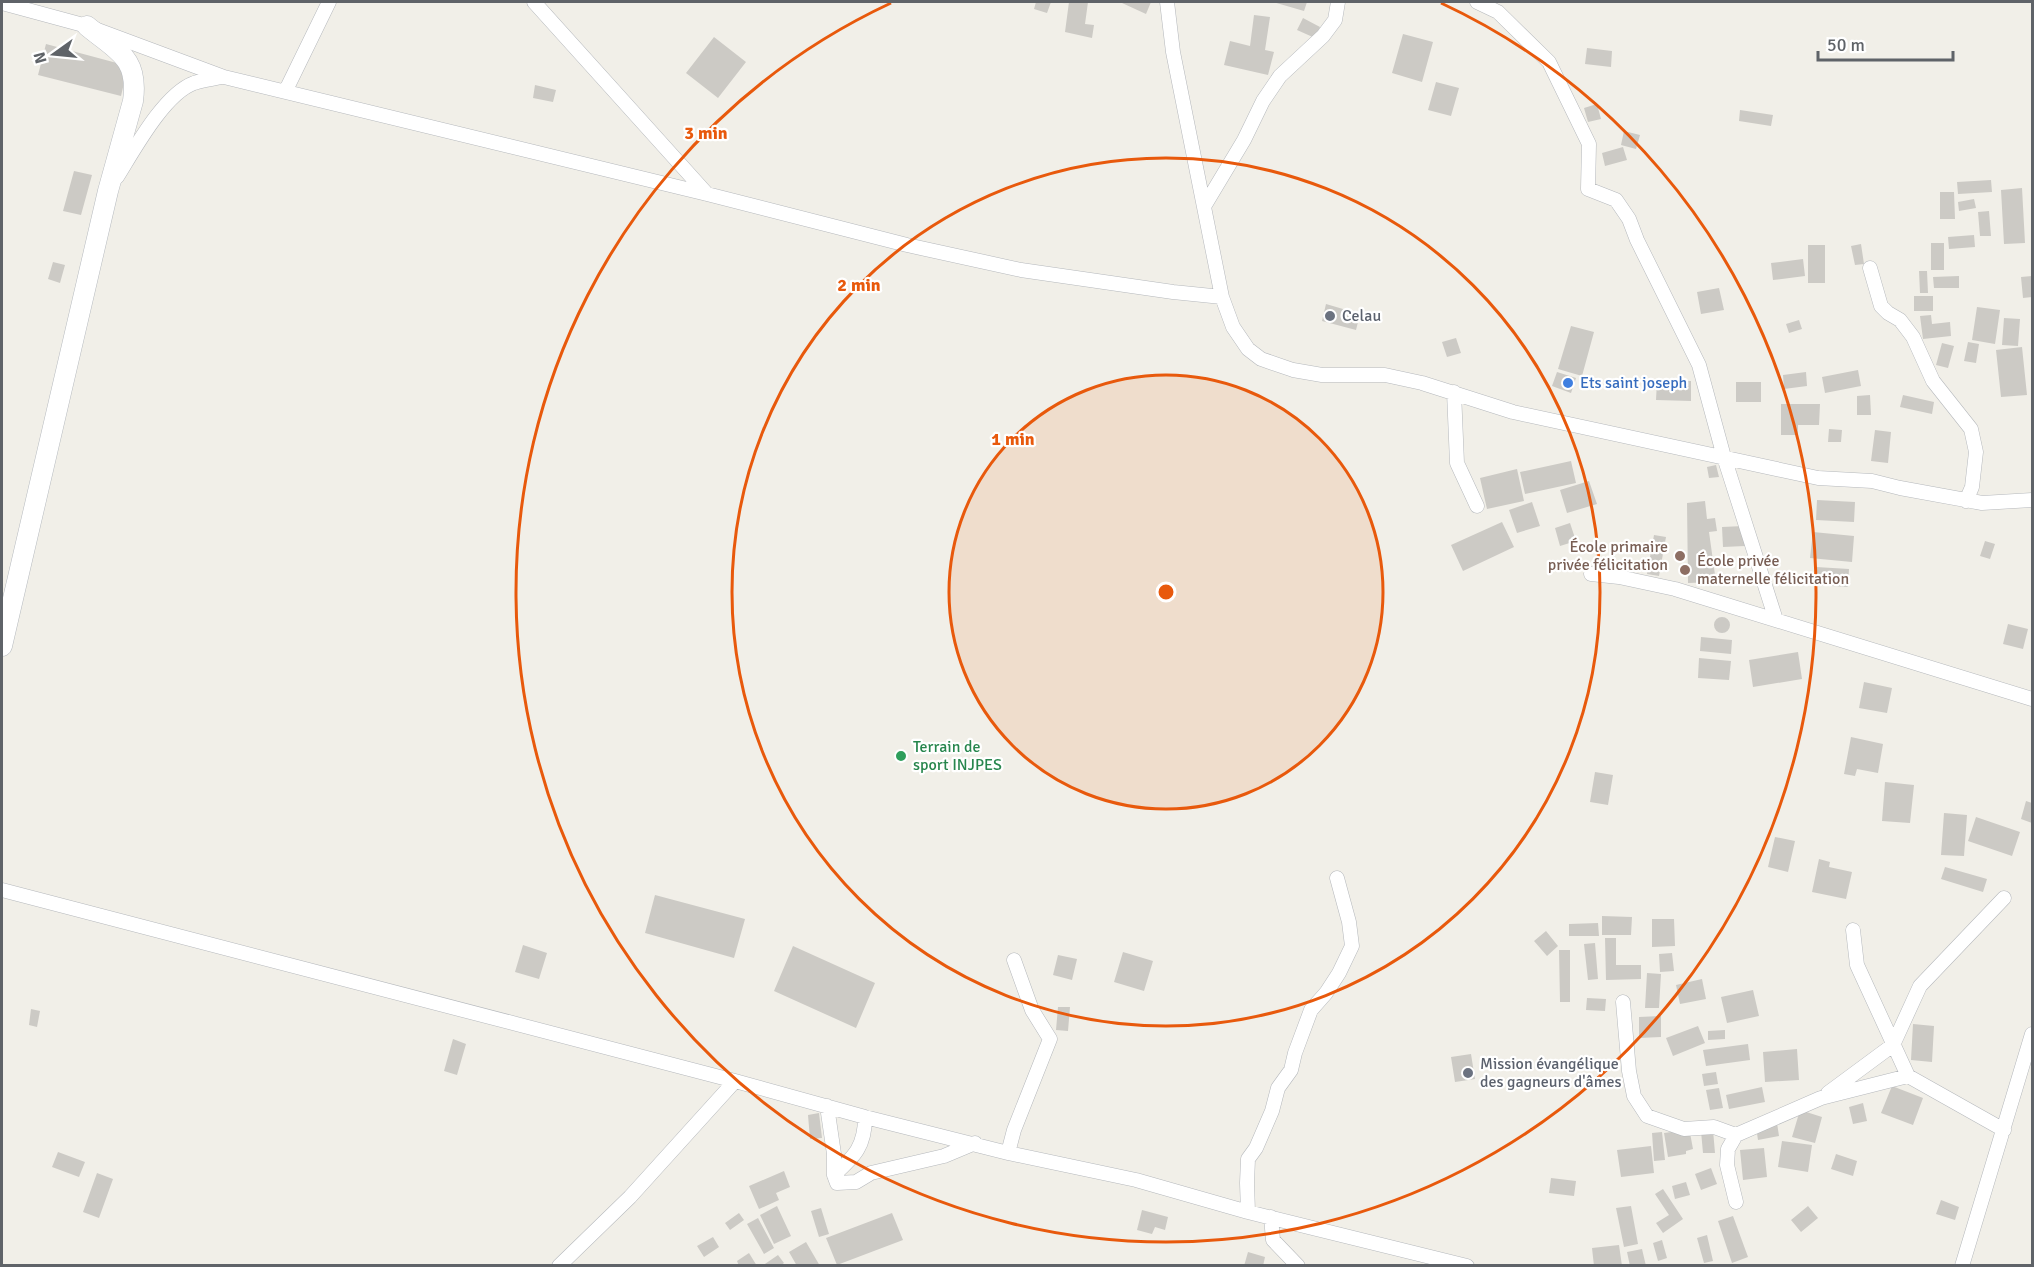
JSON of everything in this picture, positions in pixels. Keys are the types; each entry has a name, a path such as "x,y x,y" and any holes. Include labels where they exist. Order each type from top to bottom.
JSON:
{"street":[{"path":"286,90 329,2"},
{"path":"534,2 707,194"},
{"path":"1167,2 1173,52 1222,297 1233,327 1248,349 1261,359 1293,370 1322,375 1385,375 1422,382 1513,412 1818,478 1872,481 1982,503 2032,500"},
{"path":"1205,205 1244,140 1263,101 1280,76 1323,36 1335,20 1338,2"},
{"path":"1477,2 1498,12 1549,62 1589,144 1588,189 1616,200 1629,219 1637,240 1699,365 1724,457 1776,620"},
{"path":"2,3 87,26 224,77 286,90 907,245 1021,270 1222,297"},
{"path":"2,646 108,191 135,87 125,56 87,26"},
{"path":"108,191 150,125 170,100 193,83 224,77"},
{"path":"1870,268 1881,306 1887,313 1900,320 1913,337 1933,381 1971,429 1976,452 1972,488 1966,501"},
{"path":"1454,392 1457,463 1477,506"},
{"path":"1591,574 1619,577 1675,589 2032,699"},
{"path":"1248,1212 1248,1159 1256,1148 1272,1111 1278,1088 1291,1070 1311,1010 1326,993 1353,946 1337,878"},
{"path":"2,890 865,1117 1008,1153 1136,1180 1248,1212 1467,1266"},
{"path":"1821,1098 1893,1045 1920,986 2004,898"},
{"path":"1853,930 1857,965 1908,1076 2004,1130"},
{"path":"1008,1153 1014,1130 1050,1039 1032,1010 1014,960"},
{"path":"1623,1002 1629,1071 1634,1096 1647,1116 1684,1129 1714,1127 1736,1135"},
{"path":"1962,1266 2032,1034"},
{"path":"1736,1202 1727,1165 1728,1149 1736,1135 1821,1098 1908,1076"},
{"path":"559,1266 630,1197 735,1081"},
{"path":"827,1106 834,1154 834,1175 837,1183 856,1182 871,1173 944,1156 975,1143"},
{"path":"834,1175 861,1145 865,1135 865,1117"},
{"path":"1271,1217 1273,1240 1298,1266"}],"building":[{"path":"1036,2 1051,2 1047,13 1034,9"},
{"path":"1069,2 1088,2 1085,24 1094,25 1092,38 1065,32"},
{"path":"1122,2 1151,2 1146,14"},
{"path":"1273,2 1307,2 1304,11"},
{"path":"1254,15 1270,17 1265,50 1274,52 1268,75 1224,65 1230,41 1250,46"},
{"path":"1303,18 1320,27 1315,38 1297,30"},
{"path":"1403,34 1433,42 1422,82 1392,73"},
{"path":"714,37 746,62 718,98 686,73"},
{"path":"46,44 128,66 121,96 38,75"},
{"path":"1587,48 1612,51 1611,67 1585,64"},
{"path":"1436,82 1459,88 1451,116 1428,110"},
{"path":"535,85 556,90 553,102 533,98"},
{"path":"1597,104 1601,119 1588,122 1584,108"},
{"path":"1740,110 1773,115 1771,126 1739,121"},
{"path":"1624,131 1640,135 1636,149 1621,145"},
{"path":"1623,147 1627,160 1605,166 1602,153"},
{"path":"74,171 92,175 81,215 63,211"},
{"path":"1991,180 1992,192 1958,194 1957,182"},
{"path":"2022,188 2025,243 2004,244 2001,190"},
{"path":"1940,192 1954,192 1955,219 1940,219"},
{"path":"1974,199 1976,208 1959,211 1958,202"},
{"path":"1989,211 1991,236 1980,236 1978,212"},
{"path":"1974,235 1975,247 1949,249 1948,237"},
{"path":"1931,243 1944,243 1944,270 1931,270"},
{"path":"1861,244 1864,264 1855,265 1851,246"},
{"path":"1808,245 1825,245 1825,283 1808,283"},
{"path":"1803,259 1805,276 1773,280 1771,263"},
{"path":"53,262 65,265 60,283 48,279"},
{"path":"1919,271 1927,271 1928,293 1920,293"},
{"path":"1959,276 1959,288 1934,288 1933,277"},
{"path":"2032,276 2032,297 2023,298 2021,277"},
{"path":"1719,288 1724,310 1701,314 1697,292"},
{"path":"1914,296 1933,296 1933,311 1914,311"},
{"path":"1326,304 1360,314 1356,330 1322,321"},
{"path":"1977,307 2000,310 1995,344 1972,340"},
{"path":"1931,315 1932,324 1950,322 1951,336 1923,339 1920,316"},
{"path":"2004,318 2020,319 2018,346 2002,345"},
{"path":"1799,320 1802,329 1789,333 1786,324"},
{"path":"1571,326 1594,332 1582,376 1558,369"},
{"path":"1456,338 1461,353 1447,357 1442,342"},
{"path":"1968,342 1979,344 1976,363 1964,361"},
{"path":"1942,343 1954,346 1948,368 1936,365"},
{"path":"2022,347 2027,395 2001,397 1996,350"},
{"path":"1858,370 1861,386 1825,393 1822,377"},
{"path":"1557,372 1576,378 1571,393 1552,386"},
{"path":"1806,372 1807,386 1784,389 1783,375"},
{"path":"1657,381 1691,381 1691,401 1656,400"},
{"path":"1736,382 1761,382 1761,402 1736,402"},
{"path":"1870,395 1871,415 1857,415 1857,396"},
{"path":"1903,395 1934,402 1932,414 1900,407"},
{"path":"1781,404 1820,404 1819,425 1798,425 1798,435 1781,435"},
{"path":"1829,429 1842,430 1841,442 1828,442"},
{"path":"1875,430 1891,432 1888,463 1871,461"},
{"path":"1571,461 1576,483 1525,494 1520,472"},
{"path":"1716,465 1719,477 1709,478 1707,467"},
{"path":"1517,469 1524,501 1487,509 1480,478"},
{"path":"1589,481 1597,504 1567,513 1560,490"},
{"path":"1817,500 1855,502 1854,522 1816,520"},
{"path":"1705,501 1707,519 1715,518 1717,531 1709,532 1716,582 1688,583 1687,503"},
{"path":"1532,502 1540,526 1517,533 1509,510"},
{"path":"1502,522 1514,547 1463,571 1451,545"},
{"path":"1570,523 1576,541 1560,546 1555,528"},
{"path":"1744,526 1745,546 1723,547 1722,527"},
{"path":"1813,532 1854,536 1852,562 1810,558"},
{"path":"1654,535 1666,537 1659,576 1647,574"},
{"path":"1985,541 1995,544 1990,559 1980,556"},
{"path":"1816,567 1849,569 1848,587 1815,585"},
{"path":"1722,617 1728,619 1730,625 1728,631 1722,633 1716,631 1714,625 1716,619"},
{"path":"2008,624 2028,629 2023,649 2003,644"},
{"path":"1701,637 1732,640 1731,654 1700,651"},
{"path":"1798,652 1802,679 1753,687 1749,660"},
{"path":"1699,658 1731,661 1729,680 1698,678"},
{"path":"1864,682 1892,688 1887,713 1859,708"},
{"path":"1851,737 1883,744 1878,773 1857,769 1855,776 1844,774"},
{"path":"1595,772 1613,775 1608,805 1590,802"},
{"path":"1885,782 1914,785 1910,823 1882,821"},
{"path":"2026,801 2032,803 2032,823 2021,819"},
{"path":"1944,813 1967,815 1964,856 1941,855"},
{"path":"1976,817 2020,832 2012,856 1968,841"},
{"path":"1775,837 1795,841 1788,872 1768,867"},
{"path":"1819,859 1830,862 1829,867 1852,872 1846,899 1812,892"},
{"path":"1945,867 1987,879 1983,892 1941,879"},
{"path":"655,895 745,919 734,958 645,933"},
{"path":"1602,916 1632,917 1631,935 1602,935"},
{"path":"1652,919 1674,919 1675,946 1652,947"},
{"path":"1598,923 1599,936 1569,936 1569,924"},
{"path":"1546,931 1558,946 1547,956 1534,941"},
{"path":"1605,938 1616,938 1616,965 1641,965 1641,979 1606,980"},
{"path":"1595,943 1598,979 1588,980 1584,944"},
{"path":"523,945 547,953 539,979 515,972"},
{"path":"793,946 875,983 856,1028 774,991"},
{"path":"1559,950 1570,950 1570,1002 1560,1002"},
{"path":"1123,952 1153,961 1144,991 1114,982"},
{"path":"1672,953 1674,971 1660,972 1659,954"},
{"path":"1058,955 1077,959 1072,980 1053,975"},
{"path":"1647,973 1661,974 1659,1008 1645,1008"},
{"path":"1702,979 1706,999 1680,1004 1676,985"},
{"path":"1753,990 1759,1016 1727,1023 1721,997"},
{"path":"1587,998 1606,999 1605,1011 1586,1010"},
{"path":"1058,1007 1070,1007 1068,1031 1056,1030"},
{"path":"31,1009 40,1011 37,1027 29,1025"},
{"path":"1661,1016 1661,1037 1639,1038 1639,1017"},
{"path":"1913,1024 1934,1026 1932,1062 1911,1060"},
{"path":"1698,1026 1705,1043 1673,1056 1666,1038"},
{"path":"1725,1030 1725,1039 1708,1040 1708,1031"},
{"path":"453,1039 466,1044 457,1075 444,1071"},
{"path":"1748,1044 1750,1060 1706,1066 1703,1050"},
{"path":"1797,1049 1799,1080 1765,1082 1763,1052"},
{"path":"1471,1054 1475,1079 1455,1082 1451,1057"},
{"path":"1716,1072 1718,1084 1704,1086 1702,1074"},
{"path":"1892,1086 1923,1098 1913,1125 1881,1113"},
{"path":"1762,1087 1765,1102 1729,1109 1726,1095"},
{"path":"1719,1088 1723,1108 1710,1110 1706,1090"},
{"path":"1863,1103 1867,1121 1853,1124 1849,1107"},
{"path":"1800,1110 1822,1117 1815,1143 1792,1137"},
{"path":"819,1113 822,1138 810,1139 808,1115"},
{"path":"1777,1123 1779,1136 1758,1140 1756,1127"},
{"path":"1713,1130 1715,1153 1703,1153 1701,1131"},
{"path":"1679,1131 1680,1135 1690,1133 1693,1149 1686,1151 1686,1154 1668,1157 1664,1133"},
{"path":"1662,1132 1665,1160 1654,1161 1652,1133"},
{"path":"1782,1141 1812,1145 1808,1172 1778,1167"},
{"path":"1651,1146 1654,1173 1621,1177 1617,1150"},
{"path":"1764,1148 1767,1177 1743,1180 1740,1150"},
{"path":"58,1152 85,1162 79,1177 52,1167"},
{"path":"1836,1154 1857,1161 1853,1176 1831,1169"},
{"path":"1711,1168 1717,1184 1701,1190 1695,1174"},
{"path":"784,1171 790,1187 776,1193 779,1200 759,1209 749,1186"},
{"path":"97,1173 113,1179 99,1218 83,1212"},
{"path":"1551,1178 1576,1181 1574,1196 1549,1193"},
{"path":"1686,1182 1690,1195 1675,1199 1672,1186"},
{"path":"1663,1189 1683,1219 1663,1233 1656,1223 1669,1215 1655,1194"},
{"path":"1941,1200 1959,1207 1955,1220 1936,1214"},
{"path":"777,1206 791,1236 774,1244 760,1215"},
{"path":"1631,1206 1638,1244 1624,1247 1616,1208"},
{"path":"1808,1206 1818,1218 1801,1232 1791,1220"},
{"path":"821,1208 829,1234 819,1237 811,1211"},
{"path":"1142,1210 1168,1217 1165,1230 1155,1227 1152,1234 1137,1230"},
{"path":"739,1213 744,1220 730,1230 725,1223"},
{"path":"892,1213 903,1240 837,1265 826,1238"},
{"path":"1733,1216 1748,1257 1732,1263 1718,1221"},
{"path":"758,1218 774,1248 764,1254 747,1224"},
{"path":"1707,1235 1713,1261 1704,1263 1697,1238"},
{"path":"713,1237 719,1247 704,1257 697,1246"},
{"path":"1662,1240 1667,1258 1658,1261 1653,1243"},
{"path":"806,1242 820,1266 797,1266 789,1252"},
{"path":"1619,1245 1622,1266 1594,1266 1592,1248"},
{"path":"1642,1249 1646,1266 1630,1266 1627,1252"},
{"path":"1248,1252 1265,1257 1263,1266 1244,1266"},
{"path":"749,1253 757,1266 739,1266 737,1261"},
{"path":"778,1255 784,1263 780,1266 762,1266"}],"place":[{"name":"Celau","path":"1330,316"},
{"name":"Ets saint joseph","path":"1568,383"},
{"name":"École primaire privée félicitation","path":"1680,556"},
{"name":"École privée maternelle félicitation","path":"1685,570"},
{"name":"Terrain de sport INJPES","path":"901,756"},
{"name":"Mission évangélique des gagneurs d'âmes","path":"1468,1073"}]}
